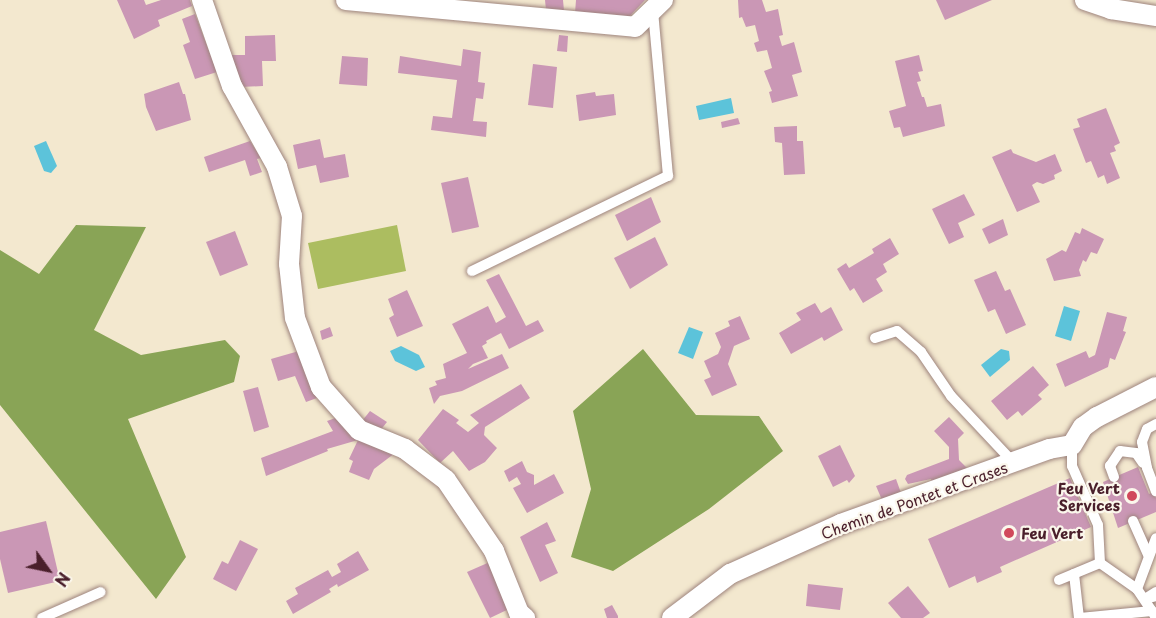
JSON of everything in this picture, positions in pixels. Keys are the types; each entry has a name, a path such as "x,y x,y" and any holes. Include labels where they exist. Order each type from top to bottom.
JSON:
{"street":[{"path":"202,0 232,86 277,166 292,216 289,264 295,318 321,387 359,430 405,449 446,480 494,551 518,616"},
{"path":"346,0 635,27 658,5"},
{"path":"1085,0 1111,9 1156,16"},
{"path":"1072,445 1083,427 1097,417 1156,387"},
{"name":"Chemin de Pontet et Crases","path":"672,618 730,574 841,524 1049,449 1072,445"}],"lane":[{"path":"472,271 668,176 658,5"},
{"path":"875,338 897,331 921,352 951,396 1014,463"},
{"path":"1146,468 1142,442 1147,429 1156,424"},
{"path":"1072,445 1072,466 1098,525 1100,563"},
{"path":"1114,477 1110,466 1120,451 1136,453 1156,490"},
{"path":"1133,521 1148,555"},
{"path":"1137,589 1156,538"},
{"path":"1059,580 1100,563"},
{"path":"1074,574 1080,618 1154,614 1152,596 1137,589 1100,563"},
{"path":"42,618 101,592"}],"green space":[{"path":"76,225 146,227 94,330 141,355 225,340 240,356 234,382 128,419 186,557 156,599 0,405 0,250 39,274"},
{"path":"397,225 406,271 318,289 308,243"},
{"path":"643,349 696,415 759,416 783,451 709,509 613,571 571,557 591,489 573,411"}],"water":[{"path":"731,98 734,113 699,120 696,106"},
{"path":"46,141 57,166 51,173 44,171 34,146"},
{"path":"1064,306 1080,311 1071,341 1055,336"},
{"path":"689,327 703,332 693,359 678,353"},
{"path":"401,346 419,355 425,367 416,371 395,361 390,351"},
{"path":"1001,349 1009,351 1010,360 990,377 981,365"}],"building":[{"path":"117,0 144,0 146,5 161,0 190,0 192,6 158,20 160,26 134,39"},
{"path":"545,0 563,0 564,11 546,10"},
{"path":"576,0 645,0 629,17 575,13"},
{"path":"738,0 762,0 766,12 778,9 783,35 779,36 782,46 794,42 802,72 792,75 798,96 772,103 769,92 772,91 764,71 772,68 767,50 757,52 754,43 759,41 755,25 746,27 742,17 739,18"},
{"path":"936,0 992,0 945,20"},
{"path":"195,14 217,72 195,79 183,45 190,42 182,19"},
{"path":"275,35 276,61 262,61 263,86 240,87 228,55 245,55 245,36"},
{"path":"559,35 568,36 567,52 557,51"},
{"path":"463,49 481,52 478,82 485,83 483,99 476,98 473,121 487,122 486,137 431,130 433,116 452,118 457,80 398,73 400,56 461,66"},
{"path":"919,55 923,71 918,72 921,81 917,82 922,97 927,107 941,104 945,126 903,137 900,127 894,128 889,111 906,106 895,61"},
{"path":"342,56 368,58 367,86 339,84"},
{"path":"533,64 557,67 553,108 528,105"},
{"path":"179,82 185,94 191,120 156,131 146,107 144,94"},
{"path":"595,92 596,96 614,94 616,115 579,121 576,95"},
{"path":"1106,108 1120,143 1114,146 1116,151 1110,153 1120,178 1107,184 1104,175 1098,178 1091,161 1086,163 1073,129 1080,127 1077,119"},
{"path":"738,118 740,124 722,128 721,122"},
{"path":"797,126 797,141 803,141 805,174 784,175 782,143 775,142 774,127"},
{"path":"320,139 324,158 345,154 349,177 320,183 316,165 298,169 293,145"},
{"path":"250,141 261,158 257,159 262,172 250,176 245,160 209,172 204,157"},
{"path":"1011,149 1013,153 1036,162 1055,154 1062,171 1054,175 1055,179 1043,184 1037,182 1032,185 1040,202 1017,212 992,157"},
{"path":"468,177 479,227 452,233 441,183"},
{"path":"964,194 975,215 958,223 964,237 949,244 932,209"},
{"path":"651,197 661,222 627,241 615,215"},
{"path":"1003,219 1008,235 989,244 982,229"},
{"path":"1082,228 1104,239 1097,254 1091,252 1086,262 1083,260 1079,270 1081,276 1054,281 1046,259 1062,250 1066,252 1075,232 1080,234"},
{"path":"235,231 248,265 220,276 206,242"},
{"path":"655,237 668,265 630,289 614,258"},
{"path":"890,238 899,254 883,264 887,272 876,279 883,291 863,303 854,288 850,291 837,269 846,263 849,268 874,253 872,249"},
{"path":"996,271 1005,291 1010,289 1026,325 1006,334 995,309 988,312 974,280"},
{"path":"499,274 526,326 538,320 544,331 509,349 501,333 486,341 487,343 482,346 488,358 473,364 468,369 502,354 509,368 462,391 440,396 434,404 429,388 437,385 435,381 446,378 443,364 467,353 452,324 488,306 496,323 506,317 486,280"},
{"path":"407,290 423,326 397,337 389,318 394,315 388,299"},
{"path":"815,303 821,313 831,307 843,330 824,341 822,337 791,354 779,333 801,320 796,313"},
{"path":"1107,312 1127,317 1123,331 1126,332 1115,360 1110,358 1108,367 1065,387 1056,364 1086,351 1089,358 1095,355"},
{"path":"740,316 750,339 734,346 728,364 737,385 712,396 704,380 711,377 704,361 718,354 721,347 715,333 730,326 728,321"},
{"path":"330,327 333,336 322,340 320,331"},
{"path":"299,351 317,398 306,402 295,376 278,381 271,359"},
{"path":"1033,366 1049,385 1038,395 1042,399 1022,416 1018,411 1007,420 991,401"},
{"path":"521,384 530,398 485,427 484,435 497,448 485,462 469,471 453,451 440,463 418,440 443,409 459,420 456,423 468,432 479,423 470,415"},
{"path":"258,387 269,427 254,432 243,391"},
{"path":"370,411 387,422 379,432 362,421"},
{"path":"338,417 395,453 374,469 369,480 349,472 353,461 349,459 358,440 327,449 328,451 266,476 261,458 333,431 327,421"},
{"path":"949,417 964,433 958,439 959,460 968,469 932,482 931,479 908,484 905,479 907,475 949,459 949,447 934,431"},
{"path":"840,445 855,476 849,483 847,480 833,487 818,456"},
{"path":"522,461 527,472 534,475 534,485 554,474 564,493 527,513 513,488 521,484 517,477 509,482 504,471"},
{"name":"Feu Vert Services","path":"1138,467 1149,494 1153,492 1156,498 1156,512 1118,528 1103,482"},
{"name":"Feu Vert","path":"1070,478 1091,527 1000,567 1002,572 977,583 975,576 949,588 928,539"},
{"path":"896,479 901,493 882,500 876,486"},
{"path":"46,521 60,581 8,593 0,559 0,532"},
{"path":"547,522 556,541 545,545 558,573 540,582 520,537"},
{"path":"240,540 258,549 236,591 213,579 222,561 228,564"},
{"path":"358,551 369,570 338,587 337,584 329,589 331,592 293,614 286,601 298,594 295,588 328,570 332,577 341,572 337,564"},
{"path":"492,561 511,608 490,618 467,572"},
{"path":"808,584 843,588 840,610 806,606"},
{"path":"908,586 930,613 923,618 901,618 888,603"},
{"path":"612,605 618,618 607,618 604,609"}],"place":[{"name":"Feu Vert Services","path":"1132,496"},
{"name":"Feu Vert","path":"1009,533"}]}
